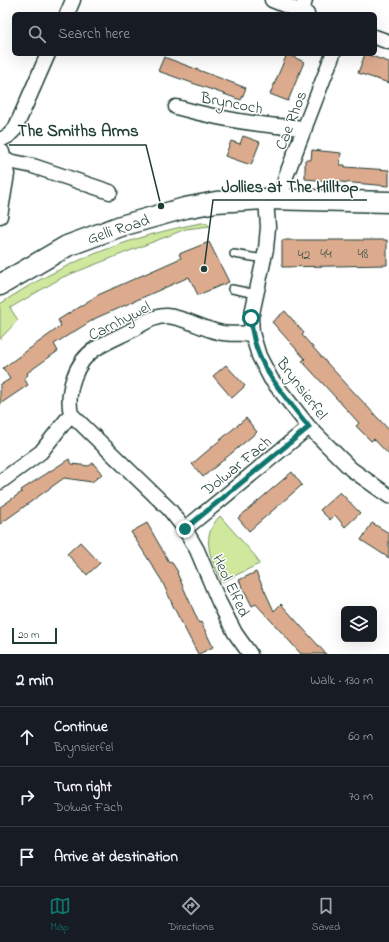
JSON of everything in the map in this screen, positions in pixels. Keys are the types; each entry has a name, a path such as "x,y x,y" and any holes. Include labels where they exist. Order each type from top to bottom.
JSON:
{"main road":[{"name":"Gelli Road","path":"0,286 68,246 121,226 185,208 216,202 273,199 389,202"}],"street":[{"path":"68,12 73,0"},
{"path":"272,0 305,9"},
{"path":"377,38 389,42"},
{"path":"0,140 15,129 47,56"},
{"name":"Cae Rhos","path":"273,199 286,176 332,56"},
{"name":"Bryncoch","path":"176,108 202,115 264,126 305,128"},
{"path":"0,146 7,174 0,216"},
{"path":"4,160 33,166 110,192"},
{"name":"Brynsierfel","path":"273,199 264,259 251,318 252,333 259,356 271,379 309,427 351,469 389,496"},
{"name":"Carnhywel","path":"71,414 69,392 83,363 94,350 152,319 165,316 176,317 218,332 252,333"},
{"path":"0,482 40,452 71,414 169,509 185,529"},
{"name":"Dolwar Fach","path":"185,529 309,427"},
{"name":"Heol Elfed","path":"185,529 197,550 219,602 235,633 250,654"}],"lane":[{"path":"234,254 264,259"},
{"path":"232,289 256,294"}],"green space":[{"path":"201,223 206,223 210,226 186,229 63,277 10,308 18,320 0,339 0,304 46,276 96,253 122,244"},
{"path":"220,516 256,557 259,564 222,582 214,565 209,548 210,532"}],"building":[{"path":"286,56 291,56 304,62 288,101 270,94"},
{"path":"364,56 371,56 389,62 389,83 358,73"},
{"path":"164,57 246,88 241,100 158,71"},
{"path":"243,136 260,142 251,165 225,156 231,141 240,144"},
{"path":"312,150 341,153 340,165 345,165 345,167 389,170 389,186 305,179 305,160 311,160"},
{"path":"282,240 387,240 387,265 282,267"},
{"path":"209,242 229,282 198,295 189,277 96,318 54,344 58,351 27,373 28,375 24,378 28,385 0,404 0,385 10,379 3,368 61,326 58,320 98,295 181,258 179,254"},
{"path":"285,311 304,333 302,335 389,430 389,455 374,439 371,441 356,426 359,423 302,361 305,359 272,322"},
{"path":"226,365 245,386 232,398 213,376"},
{"path":"246,418 257,432 203,477 192,464"},
{"path":"69,459 72,464 89,466 93,463 102,474 92,482 64,478 0,524 0,507 22,492 21,490"},
{"path":"292,472 302,485 249,531 238,518"},
{"path":"340,492 360,513 345,527 335,515 330,520 320,510"},
{"path":"147,523 169,562 171,561 178,572 177,573 199,623 201,622 213,647 199,654 174,608 162,581 131,532"},
{"path":"372,523 389,533 389,558 361,540"},
{"path":"80,542 100,563 87,575 67,554"},
{"path":"256,572 274,611 281,604 326,654 301,654 256,604 252,606 239,580"}],"place":[{"name":"The Smiths Arms","path":"161,206"},
{"name":"Jollies at The Hilltop","path":"204,269"}],"route":[{"path":"185,529 309,427 271,379 259,356 252,333 251,318"}]}
